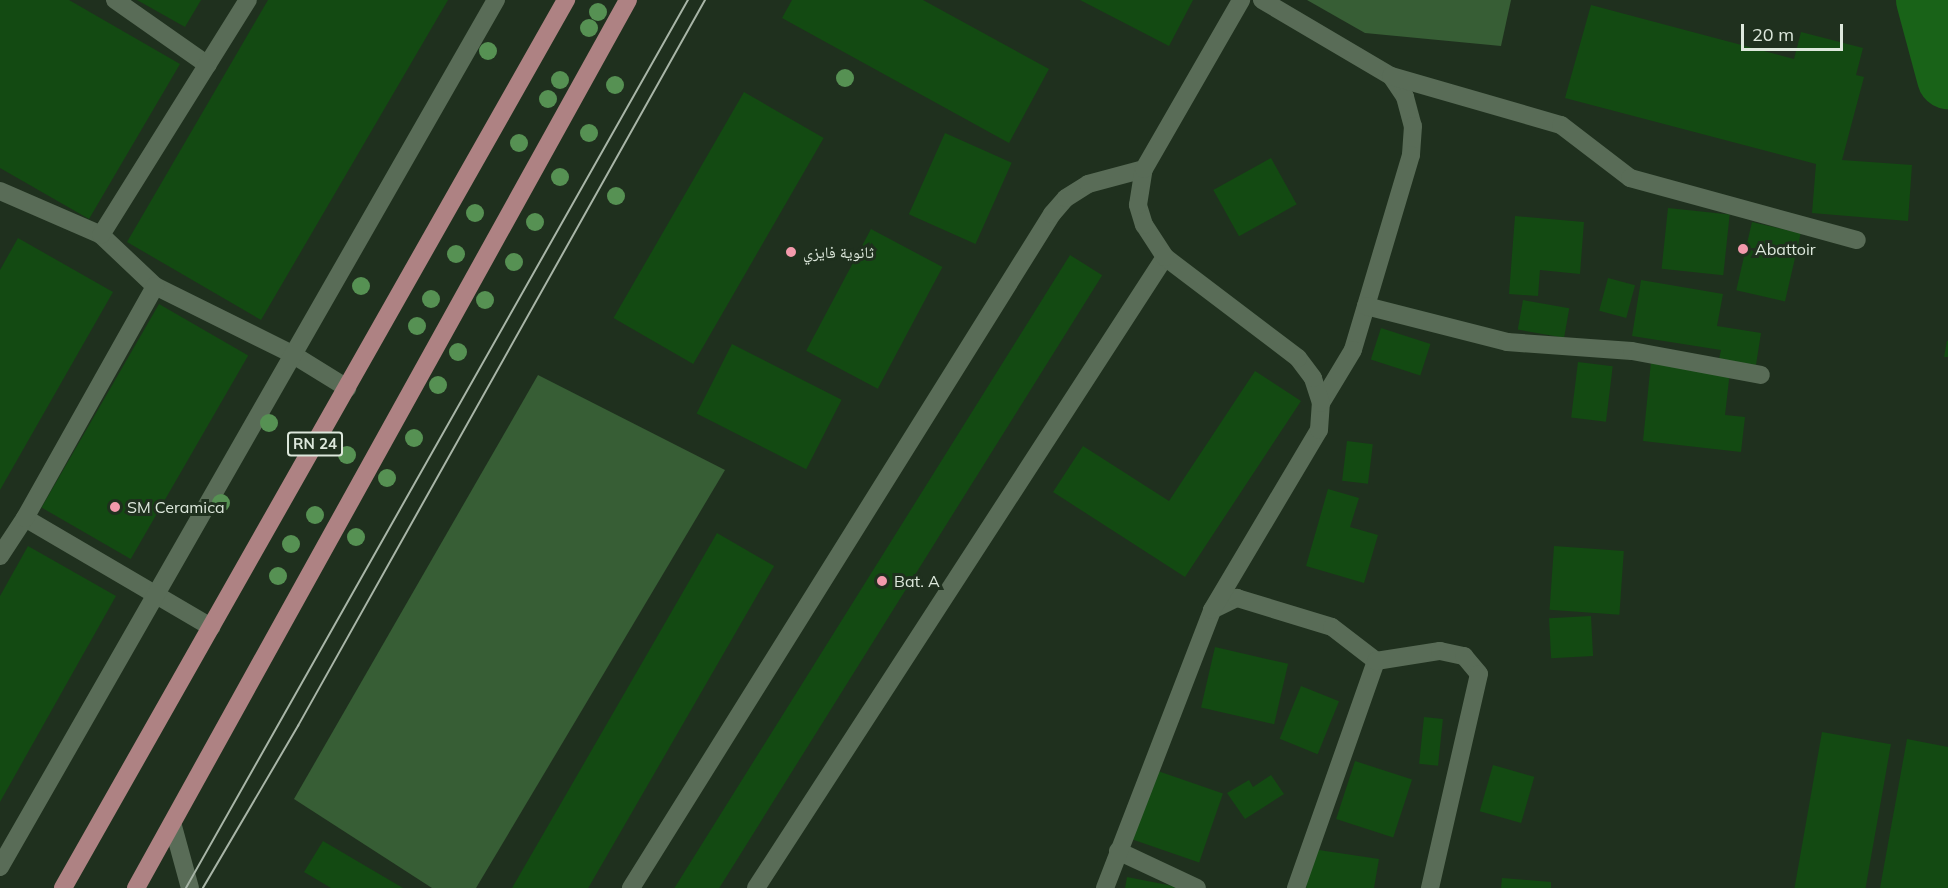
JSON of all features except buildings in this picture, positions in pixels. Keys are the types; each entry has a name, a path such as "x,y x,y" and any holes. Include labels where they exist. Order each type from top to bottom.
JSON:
{"main road":[{"name":"RN 24","path":"63,888 566,0"},
{"path":"136,888 173,826 628,0"}],"street":[{"path":"115,0 208,65"},
{"path":"101,235 248,0"},
{"path":"0,867 153,594 496,0"},
{"path":"1105,888 1212,610 1318,430 1321,403 1313,378 1298,358 1166,257 1149,235 1138,205 1144,170 1241,0"},
{"path":"1262,0 1391,76 1562,125 1630,178 1857,240"},
{"path":"1321,403 1353,350 1411,155 1413,126 1405,97 1391,76"},
{"path":"631,888 1052,214 1088,184 1144,170"},
{"path":"0,191 101,235 155,286 292,354 347,388"},
{"path":"756,888 1166,257"},
{"path":"0,556 7,531 26,518 155,286"},
{"path":"1366,306 1507,342 1632,351 1761,375"},
{"path":"26,518 211,627"},
{"path":"1212,610 1237,598 1332,627 1376,661 1440,651 1464,656 1479,674 1430,888"},
{"path":"1296,888 1376,661"},
{"path":"173,826 190,888"},
{"path":"1118,851 1197,888"}],"green space":[{"path":"1307,0 1511,0 1501,46 1365,33"},
{"path":"538,375 725,470 476,888 432,888 294,799"}],"waterway":[{"path":"1927,0 1948,78"}],"tram line":[{"path":"186,888 688,0"},
{"path":"203,888 298,726 705,0"}],"place":[{"name":"Abattoir","path":"1743,249"},
{"name":"ثانوية فايزي","path":"791,252"},
{"name":"SM Ceramica","path":"115,507"},
{"name":"Bat. A","path":"882,581"}]}
